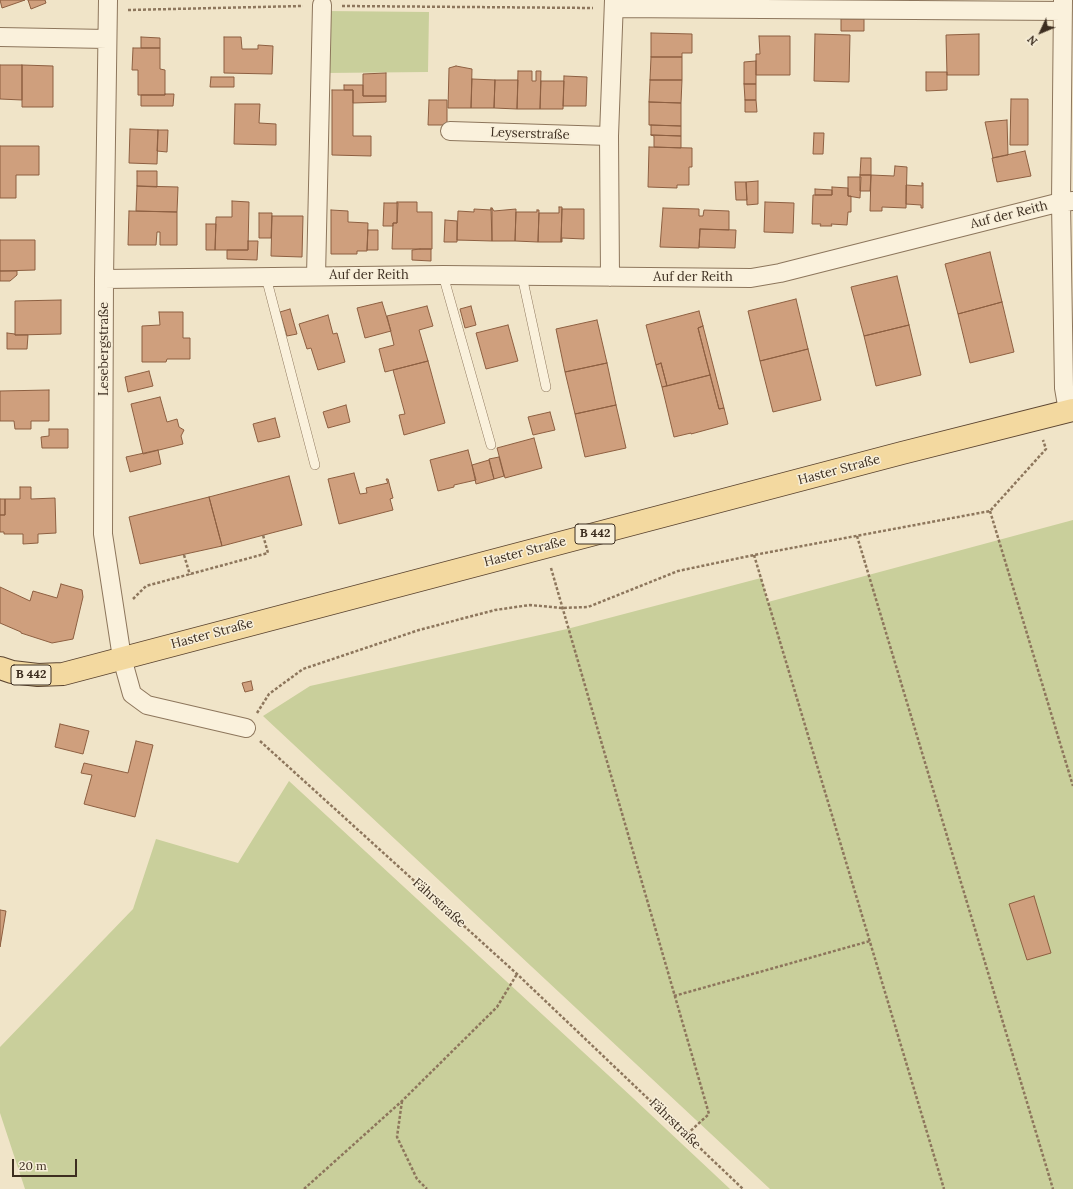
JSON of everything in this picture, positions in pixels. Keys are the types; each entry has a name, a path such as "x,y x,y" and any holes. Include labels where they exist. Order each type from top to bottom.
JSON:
{"main road":[{"name":"Haster Straße","path":"0,668 12,672 38,676 63,674 1071,411"}],"street":[{"path":"610,277 609,136 614,4 1063,5 1067,202 1064,388 1071,411"},
{"name":"Lesebergstraße","path":"108,5 104,279 103,534 122,658"},
{"name":"Auf der Reith","path":"316,276 322,5"},
{"path":"0,37 107,39"},
{"name":"Leyserstraße","path":"450,131 609,136"},
{"name":"Auf der Reith","path":"104,279 443,275 751,278 780,273 1067,202"},
{"path":"122,658 132,694 147,705 246,728"}],"lane":[{"path":"443,275 491,445"},
{"path":"522,276 546,387"},
{"path":"266,277 314,466"}],"path":[{"path":"108,5 614,4"},
{"path":"246,728 269,694 303,669 419,630 495,610 530,604 562,608 588,607 678,571 754,555 990,511 1046,450 1038,419"},
{"path":"990,511 1073,786"},
{"path":"115,616 146,586 268,553 263,535"},
{"path":"857,536 1053,1189"},
{"path":"545,547 709,1114 686,1135"},
{"path":"184,555 190,574"},
{"path":"754,555 944,1189"},
{"name":"Fährstraße","path":"246,728 516,974 743,1189"},
{"path":"674,996 870,941"},
{"path":"304,1189 402,1101 497,1008 516,974"},
{"path":"402,1101 397,1137 417,1179 427,1189"}],"green space":[{"path":"325,11 429,12 428,72 324,73"},
{"path":"1073,520 1073,1189 770,1189 263,716 310,686 567,629 761,578 768,602"},
{"path":"289,781 730,1189 25,1189 0,1113 0,1047 133,909 156,839 238,863"}],"building":[{"path":"0,0 25,0 2,8"},
{"path":"28,0 45,0 46,3 31,9"},
{"path":"841,19 864,19 864,31 841,31"},
{"path":"651,33 692,34 692,53 682,53 682,57 651,57"},
{"path":"815,34 850,35 849,82 814,81"},
{"path":"979,34 979,75 947,75 946,35"},
{"path":"759,36 790,36 790,75 756,75 756,54 760,54"},
{"path":"141,37 160,38 160,48 141,48"},
{"path":"224,37 241,37 242,49 258,49 258,45 273,46 272,74 224,73"},
{"path":"133,48 160,48 160,69 165,70 165,95 138,95 138,70 132,70"},
{"path":"651,57 682,57 682,80 650,80"},
{"path":"756,61 756,84 744,84 744,62"},
{"path":"0,65 22,65 22,100 0,99"},
{"path":"22,65 53,66 53,107 22,107"},
{"path":"456,66 472,69 471,108 448,108 449,68"},
{"path":"518,71 532,71 532,81 536,81 536,71 541,71 540,109 517,109"},
{"path":"926,72 947,72 947,90 926,91"},
{"path":"386,73 386,96 363,96 363,74"},
{"path":"564,76 587,77 586,106 563,106"},
{"path":"211,77 234,77 234,87 210,87"},
{"path":"472,79 495,80 494,108 471,108"},
{"path":"495,80 518,80 517,109 494,108"},
{"path":"650,80 682,80 681,103 649,102"},
{"path":"541,81 564,81 563,109 540,109"},
{"path":"744,84 756,84 756,100 745,100"},
{"path":"344,85 363,85 363,96 386,96 386,102 353,103 353,90 344,90"},
{"path":"332,90 353,90 353,136 371,136 371,156 332,155"},
{"path":"174,94 173,106 141,106 141,95"},
{"path":"1011,99 1028,99 1028,145 1010,145"},
{"path":"429,100 447,100 447,125 428,125"},
{"path":"745,100 756,100 757,112 745,112"},
{"path":"649,102 681,103 681,126 649,125"},
{"path":"235,104 260,104 259,123 276,124 276,145 234,144"},
{"path":"1007,120 1008,155 993,158 985,122"},
{"path":"651,125 681,126 681,136 651,135"},
{"path":"130,129 158,130 157,164 129,163"},
{"path":"158,130 168,130 167,152 157,151"},
{"path":"814,133 824,133 823,154 813,154"},
{"path":"651,135 681,136 681,148 654,147 654,136"},
{"path":"0,146 39,146 39,175 16,175 16,198 0,198"},
{"path":"649,147 692,148 692,167 689,167 689,185 677,185 677,188 648,187"},
{"path":"1025,151 1031,176 997,182 992,158"},
{"path":"861,158 871,158 871,175 860,175"},
{"path":"895,166 907,167 906,208 882,207 882,211 870,211 871,175 894,176"},
{"path":"137,171 157,171 157,187 137,186"},
{"path":"860,175 871,175 870,191 860,191"},
{"path":"848,177 861,177 860,198 848,196"},
{"path":"758,181 758,204 747,205 746,182"},
{"path":"735,182 746,182 747,200 736,200"},
{"path":"922,183 923,208 921,208 921,205 906,204 906,185 922,186"},
{"path":"137,186 178,187 177,212 136,211"},
{"path":"832,187 848,188 848,196 851,196 851,212 848,212 847,225 831,224 832,226 820,226 821,224 812,224 813,195 832,195"},
{"path":"815,189 832,190 832,195 815,195"},
{"path":"232,201 249,202 248,250 215,250 216,217 232,217"},
{"path":"397,202 417,202 417,212 432,212 432,249 392,249 393,223 397,223"},
{"path":"765,202 794,203 793,233 764,232"},
{"path":"384,203 398,203 397,223 393,223 393,226 383,226"},
{"path":"559,207 562,207 561,242 538,242 539,213 559,213"},
{"path":"491,208 492,241 457,240 458,211 474,212 474,209 491,210"},
{"path":"492,208 494,211 516,209 515,241 492,241"},
{"path":"663,208 699,209 699,216 703,216 704,210 729,211 729,230 700,229 699,248 660,247"},
{"path":"562,209 584,209 584,239 562,238 561,242"},
{"path":"331,210 348,211 348,222 368,223 367,251 357,251 357,254 331,254"},
{"path":"537,210 539,210 538,242 515,241 516,212 537,212"},
{"path":"129,211 177,212 177,245 160,245 160,232 157,232 156,245 128,245"},
{"path":"259,213 272,213 271,238 259,238"},
{"path":"272,216 303,216 302,257 271,256"},
{"path":"445,220 457,221 457,242 444,242"},
{"path":"206,224 216,224 215,250 206,250"},
{"path":"700,229 736,230 735,248 699,247"},
{"path":"368,230 378,230 378,250 367,250"},
{"path":"0,240 35,240 35,270 0,271"},
{"path":"248,241 258,241 257,260 227,259 227,250 248,250"},
{"path":"431,249 431,261 412,260 412,250"},
{"path":"990,252 1002,302 958,314 945,264"},
{"path":"0,271 17,271 17,275 10,281 0,281"},
{"path":"897,276 909,325 864,336 851,287"},
{"path":"796,299 808,349 760,361 748,311"},
{"path":"61,300 61,334 15,335 15,301"},
{"path":"382,302 391,331 365,338 357,308"},
{"path":"1002,302 1014,352 970,363 958,314"},
{"path":"427,306 433,326 419,330 428,361 385,372 379,349 394,345 387,316"},
{"path":"471,306 476,325 465,328 460,309"},
{"path":"290,309 297,334 287,336 280,312"},
{"path":"699,311 703,326 698,328 710,375 667,386 661,363 656,365 646,325"},
{"path":"159,312 183,312 183,338 190,338 190,359 167,359 166,362 142,362 142,326 160,325"},
{"path":"328,315 333,334 337,333 345,362 318,370 311,348 307,349 299,324"},
{"path":"597,320 607,363 565,372 556,329"},
{"path":"508,325 518,361 486,369 476,333"},
{"path":"909,325 921,375 876,386 864,336"},
{"path":"703,326 724,408 719,409 698,328"},
{"path":"7,333 15,335 28,335 27,349 7,349"},
{"path":"808,349 821,400 773,412 760,361"},
{"path":"428,361 445,423 404,435 399,415 405,414 393,370"},
{"path":"607,363 616,405 575,414 565,372"},
{"path":"661,363 667,386 662,387 656,365"},
{"path":"149,371 153,386 128,392 125,377"},
{"path":"710,375 719,409 724,408 728,424 674,437 662,387"},
{"path":"49,390 49,421 31,421 31,429 15,429 14,421 0,421 0,391"},
{"path":"160,397 167,422 177,419 179,427 184,430 181,436 183,444 143,454 131,404"},
{"path":"346,405 350,422 328,428 323,412"},
{"path":"616,405 626,448 585,457 575,414"},
{"path":"550,412 555,430 533,435 528,417"},
{"path":"275,418 280,437 258,442 253,424"},
{"path":"49,429 68,429 68,448 42,448 41,437 49,436"},
{"path":"534,438 542,468 505,478 497,448"},
{"path":"158,450 161,464 130,472 126,457"},
{"path":"468,450 476,480 454,485 454,487 438,491 430,460"},
{"path":"499,457 504,476 494,479 489,459"},
{"path":"489,460 494,479 476,484 472,465"},
{"path":"354,473 360,494 367,493 366,488 388,483 386,479 388,479 393,498 390,499 393,510 339,524 328,479"},
{"path":"289,476 302,525 222,546 209,497"},
{"path":"20,487 31,487 31,499 55,498 56,533 38,534 38,543 23,544 23,534 4,534 4,532 0,532 0,515 5,515 5,499 20,499"},
{"path":"209,497 222,546 140,564 129,517"},
{"path":"0,499 5,499 5,515 0,515"},
{"path":"61,584 82,590 83,597 73,639 52,643 21,633 0,623 0,587 30,601 33,591 57,598"},
{"path":"251,681 253,690 245,692 242,683"},
{"path":"60,724 89,731 83,754 55,747"},
{"path":"136,741 153,745 135,817 84,804 92,775 81,773 84,763 128,773"},
{"path":"1034,896 1051,953 1027,960 1009,904"},
{"path":"0,910 6,911 0,947"}]}
